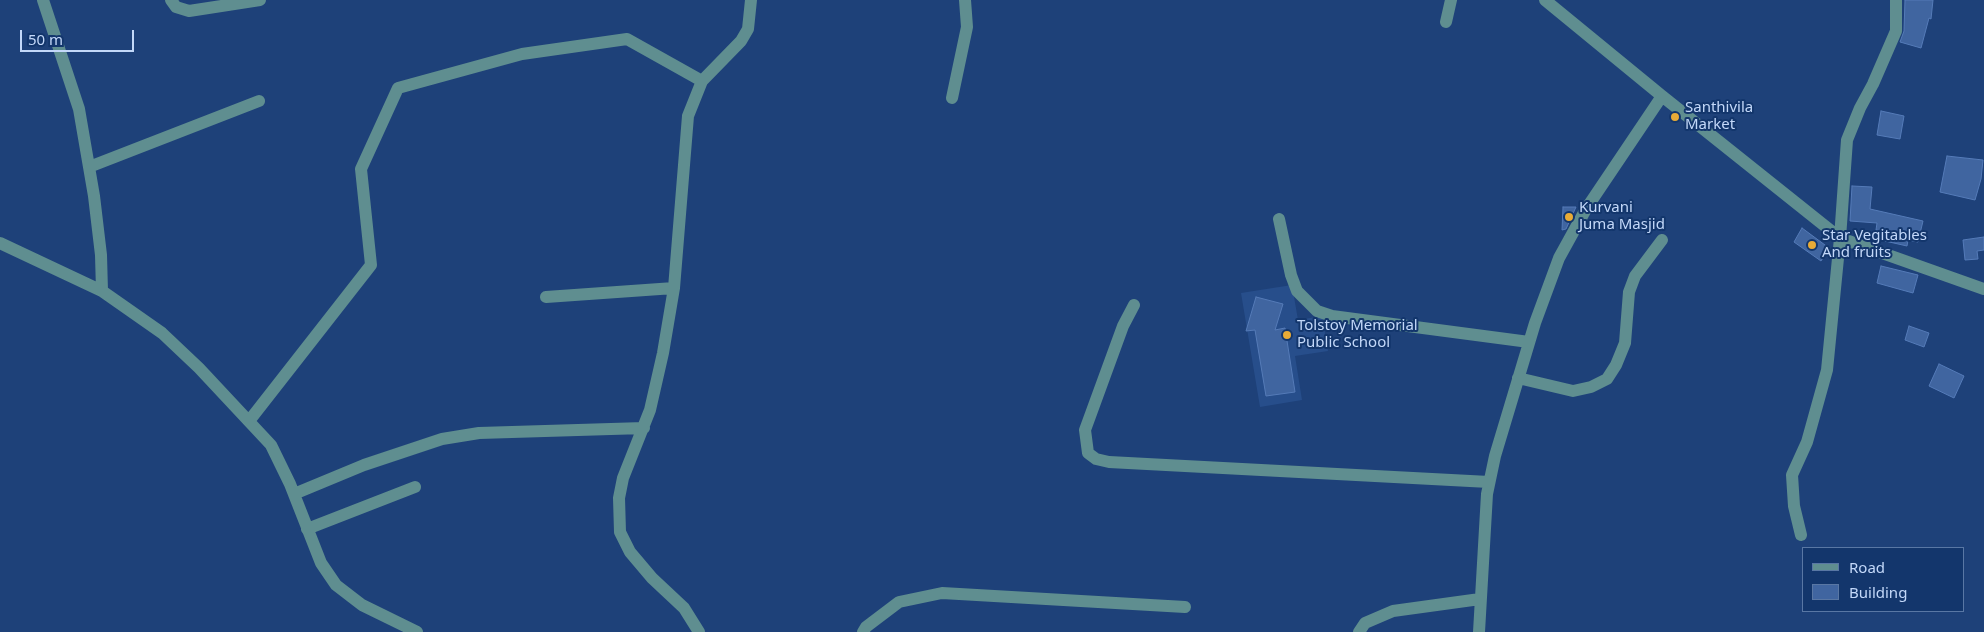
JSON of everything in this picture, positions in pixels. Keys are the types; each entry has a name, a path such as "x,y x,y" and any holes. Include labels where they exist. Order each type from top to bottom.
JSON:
{"street":[{"path":"43,0 79,109 101,256 102,290"},
{"path":"171,0 176,7 190,11 260,0"},
{"path":"699,632 684,608 652,578 630,552 620,532 619,498 623,478 650,410 663,353 674,288 688,116 702,81 741,41 748,29 751,0"},
{"path":"952,98 967,27 965,0"},
{"path":"1446,22 1451,0"},
{"path":"1545,0 1840,238 1984,289"},
{"path":"1801,535 1794,506 1792,475 1807,442 1826,370 1840,238 1847,140 1896,31 1896,0"},
{"path":"249,421 371,265 361,169 398,88 522,54 627,39 702,81"},
{"path":"1479,632 1489,482 1529,342 1559,258 1586,210 1662,96"},
{"path":"89,168 259,101"},
{"path":"1279,219 1291,275 1297,291 1317,311 1332,316 1529,342"},
{"path":"1518,378 1573,391 1591,387 1607,379 1616,365 1625,343 1629,292 1635,276 1662,240"},
{"path":"0,243 102,290 162,333 199,368 271,446 294,494 321,563 336,585 362,605 417,632"},
{"path":"546,297 674,288"},
{"path":"1134,305 1123,326 1085,430 1088,453 1096,460 1489,482"},
{"path":"294,494 364,465 442,439 479,433 644,428"},
{"path":"307,529 415,487"},
{"path":"862,632 866,626 898,602 942,593 1185,607"},
{"path":"1359,632 1365,623 1393,611 1480,599"}],"shaded area":[{"name":"Tolstoy Memorial Public School","path":"1292,285 1298,320 1322,316 1328,351 1295,356 1302,400 1260,407 1241,293"}],"building":[{"path":"1905,0 1933,0 1931,19 1929,18 1921,48 1900,42 1904,31"},
{"path":"1881,111 1904,116 1900,139 1877,135"},
{"path":"1947,156 1983,160 1981,179 1975,200 1940,192"},
{"path":"1852,186 1872,187 1870,209 1923,221 1918,242 1908,240 1907,246 1885,241 1887,232 1876,230 1877,223 1850,221"},
{"name":"Kurvani Juma Masjid","path":"1563,207 1576,207 1566,229 1562,230"},
{"name":"Star Vegitables And fruits","path":"1802,228 1829,248 1821,261 1794,242"},
{"path":"1984,237 1984,250 1977,251 1978,259 1965,260 1963,240"},
{"path":"1881,266 1918,275 1913,293 1877,283"},
{"path":"1256,297 1283,304 1275,330 1285,328 1295,392 1266,396 1255,330 1246,331"},
{"path":"1909,326 1929,333 1924,347 1905,340"},
{"path":"1939,364 1964,376 1954,398 1929,386"}],"place":[{"name":"Santhivila Market","path":"1675,117"},
{"name":"Kurvani Juma Masjid","path":"1569,217"},
{"name":"Star Vegitables And fruits","path":"1812,245"},
{"name":"Tolstoy Memorial Public School","path":"1287,335"}]}
